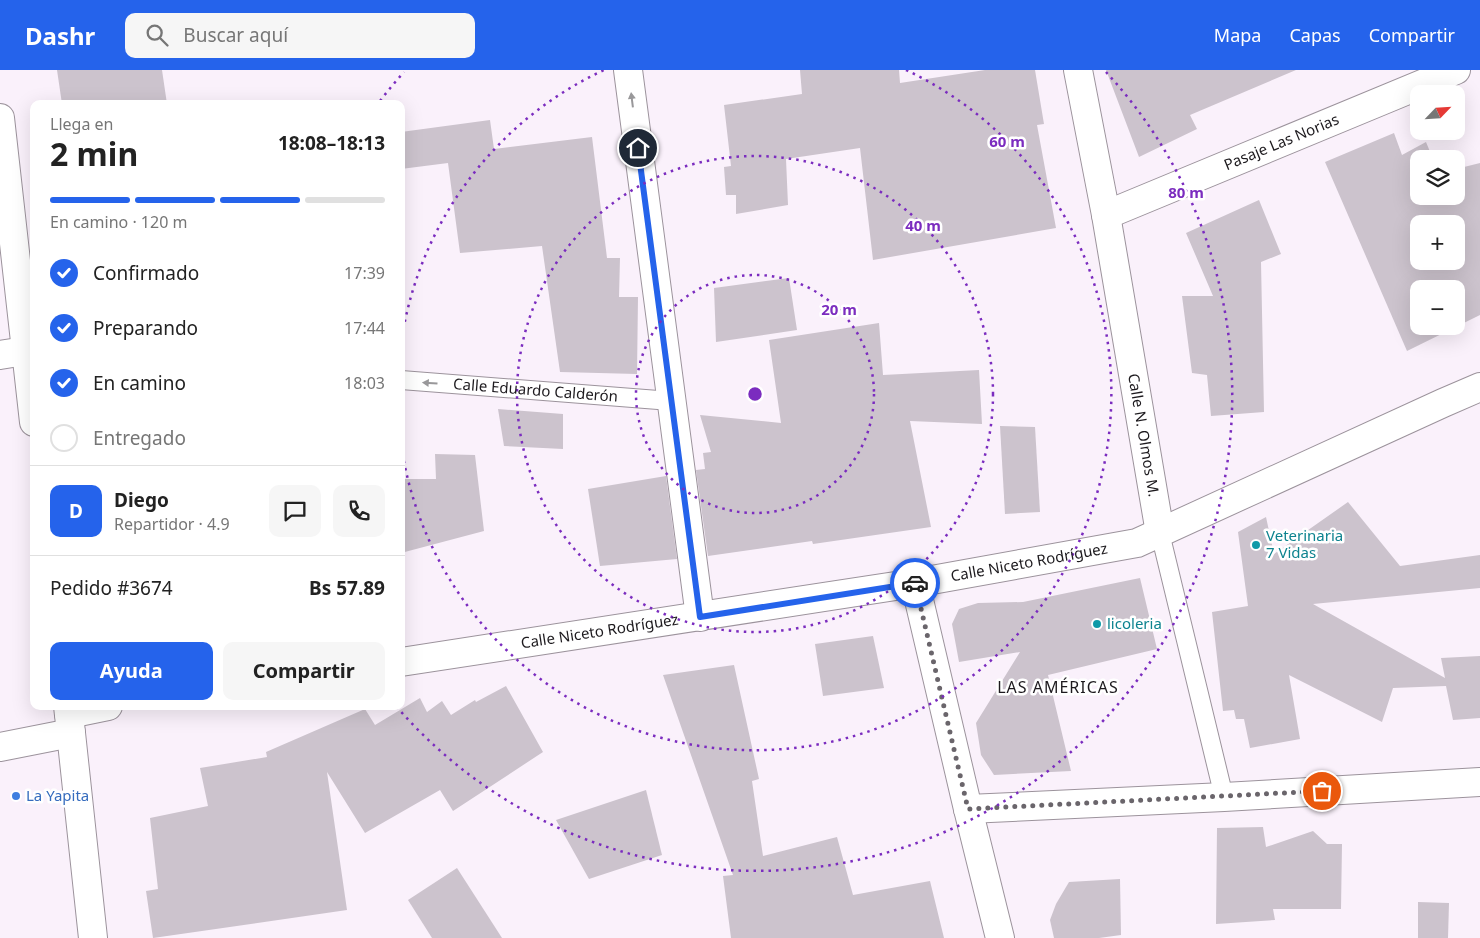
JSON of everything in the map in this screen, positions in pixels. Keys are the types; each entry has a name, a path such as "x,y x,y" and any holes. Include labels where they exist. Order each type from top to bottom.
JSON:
{"street":[{"path":"628,70 700,617"},
{"name":"Calle N. Olmos M.","path":"1078,70 1106,215 1160,533"},
{"name":"Pasaje Las Norias","path":"1106,215 1456,70"},
{"path":"0,118 20,352 30,402"},
{"name":"Calle Niceto Rodríguez","path":"405,661 915,583 1137,543 1480,387"},
{"path":"915,583 1000,938"},
{"path":"0,747 69,718 95,710"},
{"path":"69,718 93,938"},
{"path":"968,809 1480,782"}],"lane":[{"name":"Calle Eduardo Calderón","path":"405,380 671,401"},
{"name":"Calle N. Olmos M.","path":"1160,533 1224,797"}],"building":[{"path":"57,70 162,70 166,100 61,100"},
{"path":"800,70 899,70 900,83 985,70 1035,70 1044,124 1037,125 1056,228 873,260 860,148 786,159 788,205 736,214 736,195 726,195 724,167 731,166 724,105 802,94"},
{"path":"1106,70 1296,70 1190,115 1197,129 1139,157"},
{"path":"490,120 494,149 592,137 607,258 620,258 619,297 638,297 637,374 560,372 542,246 460,253 448,163 405,168 405,131"},
{"path":"1394,133 1402,155 1410,151 1410,205 1465,205 1465,167 1480,163 1480,315 1465,322 1465,280 1410,280 1410,335 1439,335 1407,351 1325,162"},
{"path":"1426,142 1429,150 1411,150"},
{"path":"1259,200 1281,254 1261,262 1264,412 1211,416 1207,375 1192,373 1182,296 1213,296 1186,233"},
{"path":"789,278 797,330 716,342 714,288"},
{"path":"879,323 883,375 979,370 982,424 910,421 931,527 813,544 812,541 708,556 696,470 705,469 703,453 711,452 700,415 781,423 769,340"},
{"path":"498,409 563,414 563,449 504,446"},
{"path":"1000,426 1035,427 1040,512 1005,514"},
{"path":"435,454 475,455 484,531 405,552 405,479 436,479"},
{"path":"666,476 677,559 600,566 588,489"},
{"path":"1348,502 1400,566 1480,555 1480,588 1313,604 1445,678 1441,658 1480,656 1480,718 1453,720 1446,686 1393,688 1382,722 1289,675 1300,739 1250,748 1244,719 1236,719 1234,710 1223,711 1212,612 1248,606 1238,532 1266,517 1274,554"},
{"path":"1140,578 1157,649 1048,675 1071,771 994,775 981,755 976,723 1020,652 959,662 952,624 959,609 978,603 1023,602"},
{"path":"873,636 884,688 823,696 815,644"},
{"path":"734,665 759,779 752,781 763,856 837,837 853,895 930,881 944,938 731,938 723,876 733,875 663,675"},
{"path":"506,686 543,752 453,811 440,790 365,833 327,772 347,910 153,938 146,891 158,889 150,818 208,806 200,768 267,757 266,752 363,710 366,710 375,725 400,710 405,710 405,707 420,698 427,712 442,701 451,715 475,700 476,702"},
{"path":"646,790 662,855 589,879 556,820"},
{"path":"1263,827 1266,847 1313,831 1327,844 1342,844 1341,909 1273,909 1275,920 1216,924 1217,828"},
{"path":"457,868 502,938 432,938 408,900"},
{"path":"1120,879 1121,935 1099,938 1054,938 1050,920 1056,904 1069,882"},
{"path":"1418,902 1449,903 1448,938 1418,938"}],"way so far":[{"path":"915,583 968,809 1322,791"}],"place":[{"name":"Veterinaria 7 Vidas","path":"1256,545"},
{"name":"licoleria","path":"1097,624"},
{"name":"La Yapita","path":"16,796"}],"district":[{"name":"LAS AMÉRICAS","path":"1058,687"}],"route":[{"path":"638,148 700,617 915,583"}]}
